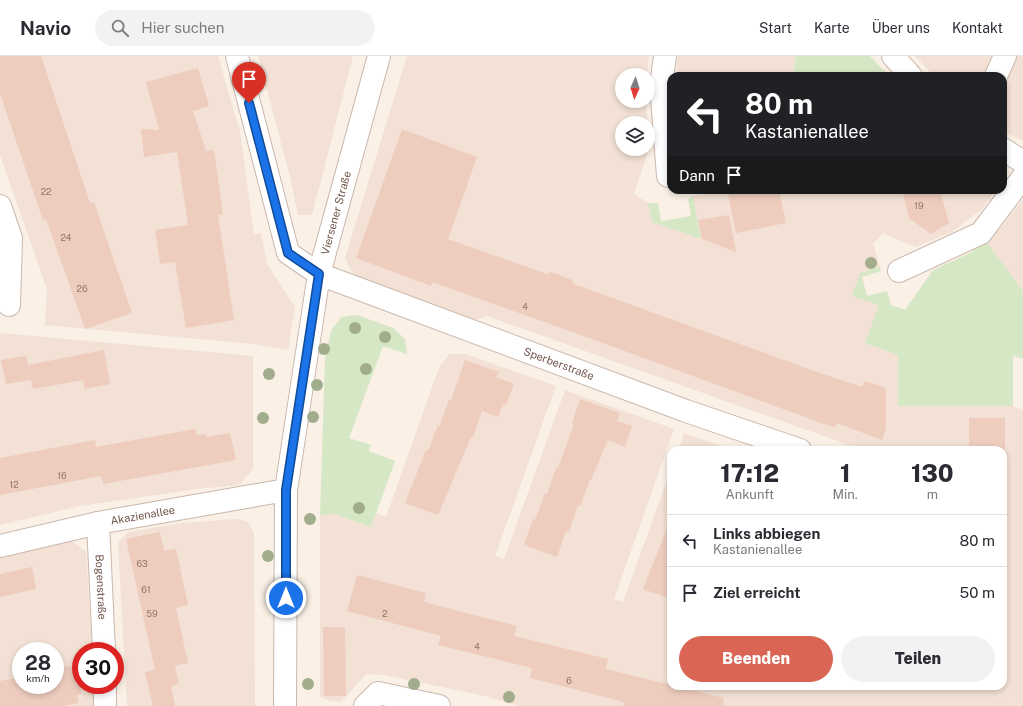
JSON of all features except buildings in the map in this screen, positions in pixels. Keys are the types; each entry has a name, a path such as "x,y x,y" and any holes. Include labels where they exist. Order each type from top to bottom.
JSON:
{"street":[{"name":"Sperberstraße","path":"237,56 288,253 319,274 686,411 788,446"},
{"name":"Viersener Straße","path":"285,706 286,490 319,274 379,56"},
{"path":"665,56 661,85 667,163"},
{"path":"893,56 907,72"},
{"path":"998,72 1005,56"},
{"path":"1007,152 1023,162"},
{"path":"899,271 981,233 1023,177"},
{"path":"0,206 12,238 9,305"},
{"name":"Akazienallee","path":"0,546 98,524 286,490"},
{"name":"Bogenstraße","path":"98,524 104,642"},
{"path":"365,706 378,693 439,706"},
{"path":"105,694 105,706"}],"shaded area":[{"path":"0,56 218,56 240,132 254,234 261,233 267,264 295,307 288,350 253,344 45,325 47,289 0,155"},
{"path":"258,56 353,56 312,215 298,215 291,180"},
{"path":"407,56 649,56 648,68 615,68 615,108 647,108 647,116 615,116 615,156 647,156 634,194 648,203 652,222 701,239 693,196 703,194 993,194 982,209 952,232 915,247 883,233 873,244 880,267 860,273 852,296 879,305 865,343 898,355 898,406 1013,406 1023,410 1023,706 518,706 485,696 384,675 366,674 341,702 331,701 320,697 320,515 334,514 371,527 376,513 386,517 440,365 450,354 465,354 556,386 495,556 504,559 565,390 674,429 614,599 623,602 667,480 667,690 1007,690 1007,446 849,445 487,316 475,320 355,277 345,258"},
{"path":"678,56 796,56 794,72 676,72"},
{"path":"915,56 997,56 987,72 930,72"},
{"path":"1017,56 1023,56 1023,141 1007,133 1008,76"},
{"path":"1023,199 1023,291 986,241 1002,227"},
{"path":"0,333 253,356 253,469 239,485 197,489 80,506 0,525"},
{"path":"684,433 721,446 679,446"},
{"path":"236,519 248,522 254,533 255,706 127,706 118,543 128,532 182,523"},
{"path":"71,540 86,552 91,642 72,642 72,694 95,694 96,706 0,706 0,558"}],"green space":[{"path":"796,56 870,56 885,72 794,72"},
{"path":"693,196 701,239 652,222 648,203 658,203 661,221 691,216 688,199"},
{"path":"986,241 1023,291 1023,359 1013,356 1013,406 898,406 898,355 865,343 879,305 852,296 860,273 880,267 881,271 862,277 867,296 887,291 891,305 905,310 933,270 970,253"},
{"path":"357,315 393,328 405,339 407,354 383,346 349,438 371,445 369,451 395,461 371,527 334,514 320,515 325,359 331,331 341,317"}],"route":[{"path":"249,103 288,253 319,274 286,490 286,598"}]}
